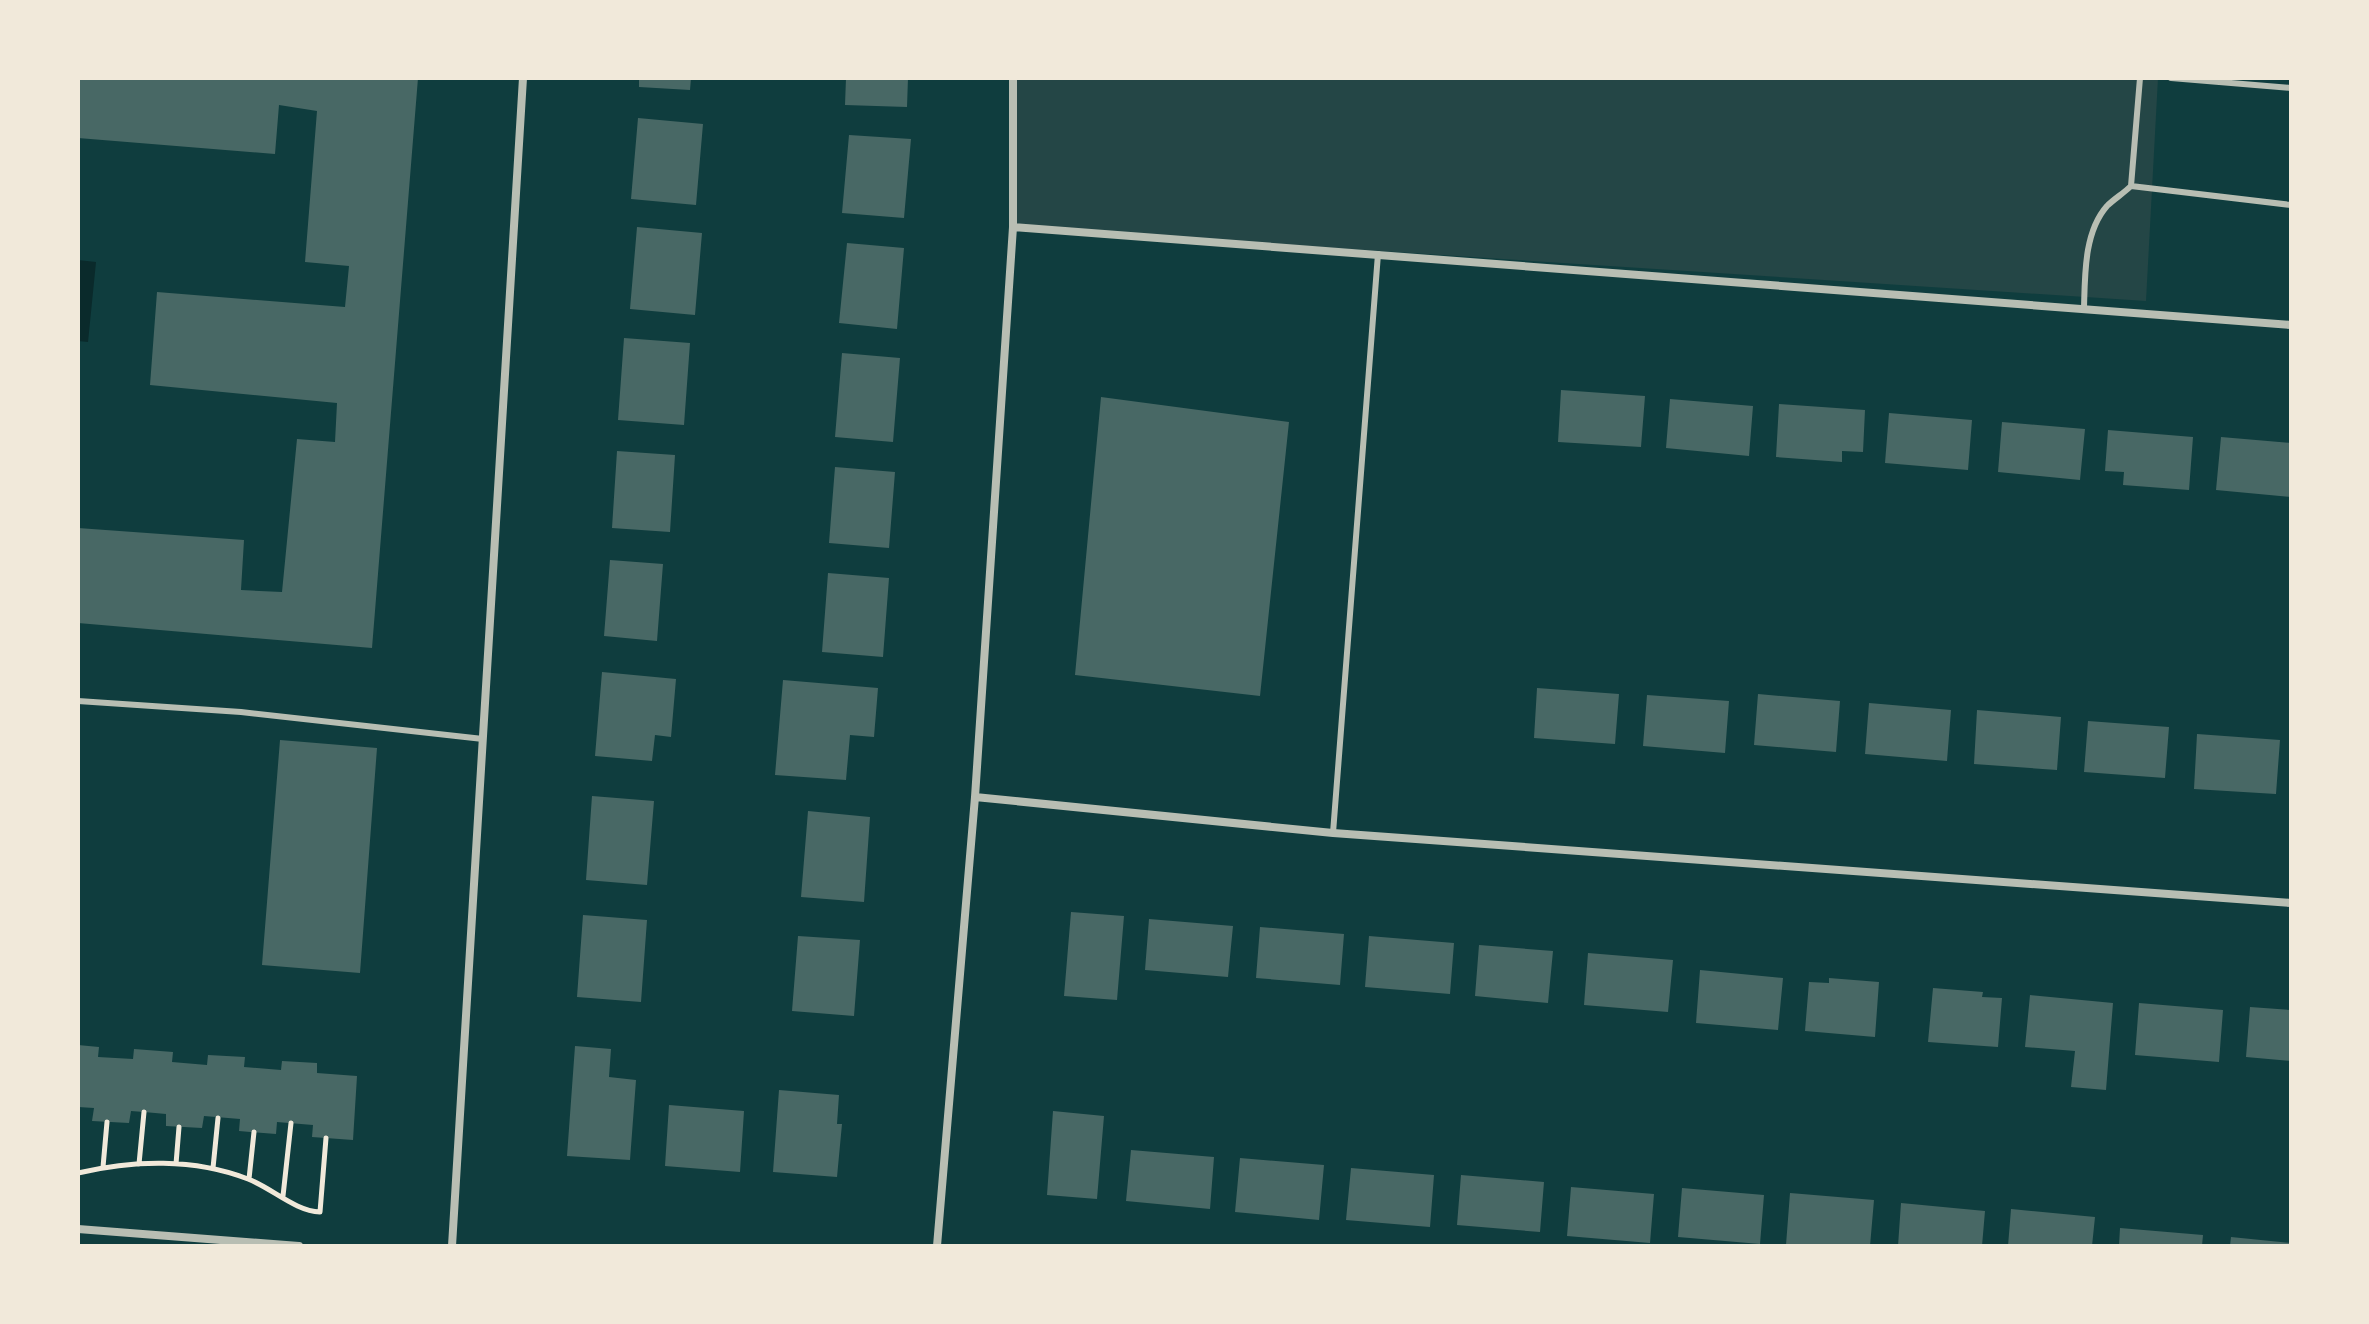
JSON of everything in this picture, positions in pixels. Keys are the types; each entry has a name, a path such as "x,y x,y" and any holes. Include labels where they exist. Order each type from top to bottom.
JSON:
{"street":[{"path":"452,1246 523,78"},
{"path":"937,1246 975,797 1013,227 1013,78"},
{"path":"1013,227 2291,325"},
{"path":"975,797 1333,833 2291,903"},
{"path":"78,1229 299,1246"}],"lane":[{"path":"2084,308 2086,270 2095,224 2108,206 2131,186 2140,78"},
{"path":"2171,78 2291,88"},
{"path":"2131,186 2291,205"},
{"path":"1333,833 1378,254"},
{"path":"78,701 241,712 483,739"}],"path":[{"path":"139,1164 144,1112"},
{"path":"213,1168 218,1118"},
{"path":"103,1167 107,1122"},
{"path":"283,1196 291,1123"},
{"path":"176,1164 179,1127"},
{"path":"249,1179 254,1132"},
{"path":"78,1173 139,1164 213,1168 249,1179 306,1211 320,1212 326,1138"}],"shaded area":[{"path":"1015,78 2158,78 2146,301 1013,227"},
{"path":"78,260 96,262 88,342 78,341"}],"building":[{"path":"78,78 418,78 372,648 78,623 78,528 244,540 241,590 282,592 297,439 335,442 337,403 150,385 157,292 345,307 349,266 305,262 317,111 279,105 275,154 78,138"},
{"path":"639,78 691,78 690,90 639,87"},
{"path":"846,78 908,78 907,107 845,105"},
{"path":"638,118 703,124 696,205 631,199"},
{"path":"849,135 911,139 904,218 842,213"},
{"path":"637,227 702,233 695,315 630,309"},
{"path":"847,243 904,248 897,329 839,323"},
{"path":"624,338 690,343 684,425 618,420"},
{"path":"842,353 900,358 893,442 835,437"},
{"path":"1561,390 1645,396 1641,447 1558,442"},
{"path":"1101,397 1289,422 1260,696 1075,675"},
{"path":"1670,399 1753,406 1749,456 1666,448"},
{"path":"1779,404 1865,410 1863,452 1842,451 1842,462 1776,457"},
{"path":"1889,413 1972,420 1968,470 1885,463"},
{"path":"2002,422 2085,429 2080,480 1998,472"},
{"path":"2108,430 2193,437 2189,490 2123,485 2124,472 2105,471"},
{"path":"2221,437 2291,443 2291,497 2216,490"},
{"path":"617,451 675,455 670,532 612,528"},
{"path":"835,467 895,472 889,548 829,543"},
{"path":"610,560 663,564 657,641 604,636"},
{"path":"828,573 889,578 883,657 822,652"},
{"path":"602,672 676,679 671,737 655,735 652,761 595,756"},
{"path":"783,680 878,688 874,737 850,735 846,780 775,775"},
{"path":"1537,688 1619,694 1615,744 1534,738"},
{"path":"1758,694 1840,701 1836,752 1754,745"},
{"path":"1647,695 1729,701 1725,753 1643,746"},
{"path":"1869,703 1951,710 1947,761 1865,754"},
{"path":"1977,710 2061,717 2057,770 1974,764"},
{"path":"2088,721 2169,727 2165,778 2084,772"},
{"path":"2197,734 2280,740 2276,794 2194,789"},
{"path":"280,740 377,748 360,973 262,965"},
{"path":"592,796 654,801 647,885 586,880"},
{"path":"808,811 870,817 864,902 801,897"},
{"path":"1071,912 1124,916 1117,1000 1064,996"},
{"path":"583,915 647,920 641,1002 577,997"},
{"path":"1149,919 1233,926 1228,977 1145,970"},
{"path":"1260,927 1344,934 1340,985 1256,978"},
{"path":"798,936 860,940 854,1016 792,1011"},
{"path":"1369,936 1454,943 1450,994 1365,987"},
{"path":"1479,945 1553,951 1548,1003 1475,996"},
{"path":"1588,953 1673,960 1668,1012 1584,1005"},
{"path":"1700,970 1783,978 1778,1030 1696,1023"},
{"path":"1829,978 1879,982 1875,1037 1805,1031 1809,982 1829,983"},
{"path":"1933,988 1983,992 1982,997 2002,998 1998,1047 1928,1042"},
{"path":"2030,995 2113,1003 2106,1090 2071,1087 2075,1051 2025,1047"},
{"path":"2139,1003 2223,1010 2219,1062 2135,1055"},
{"path":"2250,1007 2291,1010 2291,1061 2246,1057"},
{"path":"78,1045 99,1047 98,1057 133,1059 134,1049 173,1052 172,1062 207,1065 208,1055 245,1057 244,1067 281,1070 282,1061 317,1063 317,1073 357,1076 353,1140 312,1137 313,1125 277,1122 276,1134 239,1131 240,1119 204,1116 202,1128 166,1126 166,1114 131,1111 129,1123 92,1121 94,1108 78,1107"},
{"path":"575,1046 611,1049 609,1077 636,1080 630,1160 567,1156"},
{"path":"779,1090 839,1095 837,1124 842,1124 837,1177 773,1172"},
{"path":"669,1105 744,1111 740,1172 665,1166"},
{"path":"1053,1111 1104,1116 1097,1199 1047,1195"},
{"path":"1131,1150 1214,1157 1210,1209 1126,1201"},
{"path":"1240,1158 1324,1165 1319,1220 1235,1212"},
{"path":"1351,1168 1434,1175 1430,1227 1346,1220"},
{"path":"1461,1175 1544,1182 1540,1232 1457,1225"},
{"path":"1571,1187 1654,1194 1650,1243 1567,1236"},
{"path":"1682,1188 1764,1195 1760,1244 1678,1237"},
{"path":"1790,1193 1874,1200 1870,1246 1786,1245"},
{"path":"1901,1203 1985,1211 1982,1246 1898,1246"},
{"path":"2011,1209 2095,1217 2092,1246 2008,1246"},
{"path":"2120,1228 2203,1235 2202,1246 2119,1246"},
{"path":"2231,1237 2291,1243 2291,1246 2230,1246"}]}
